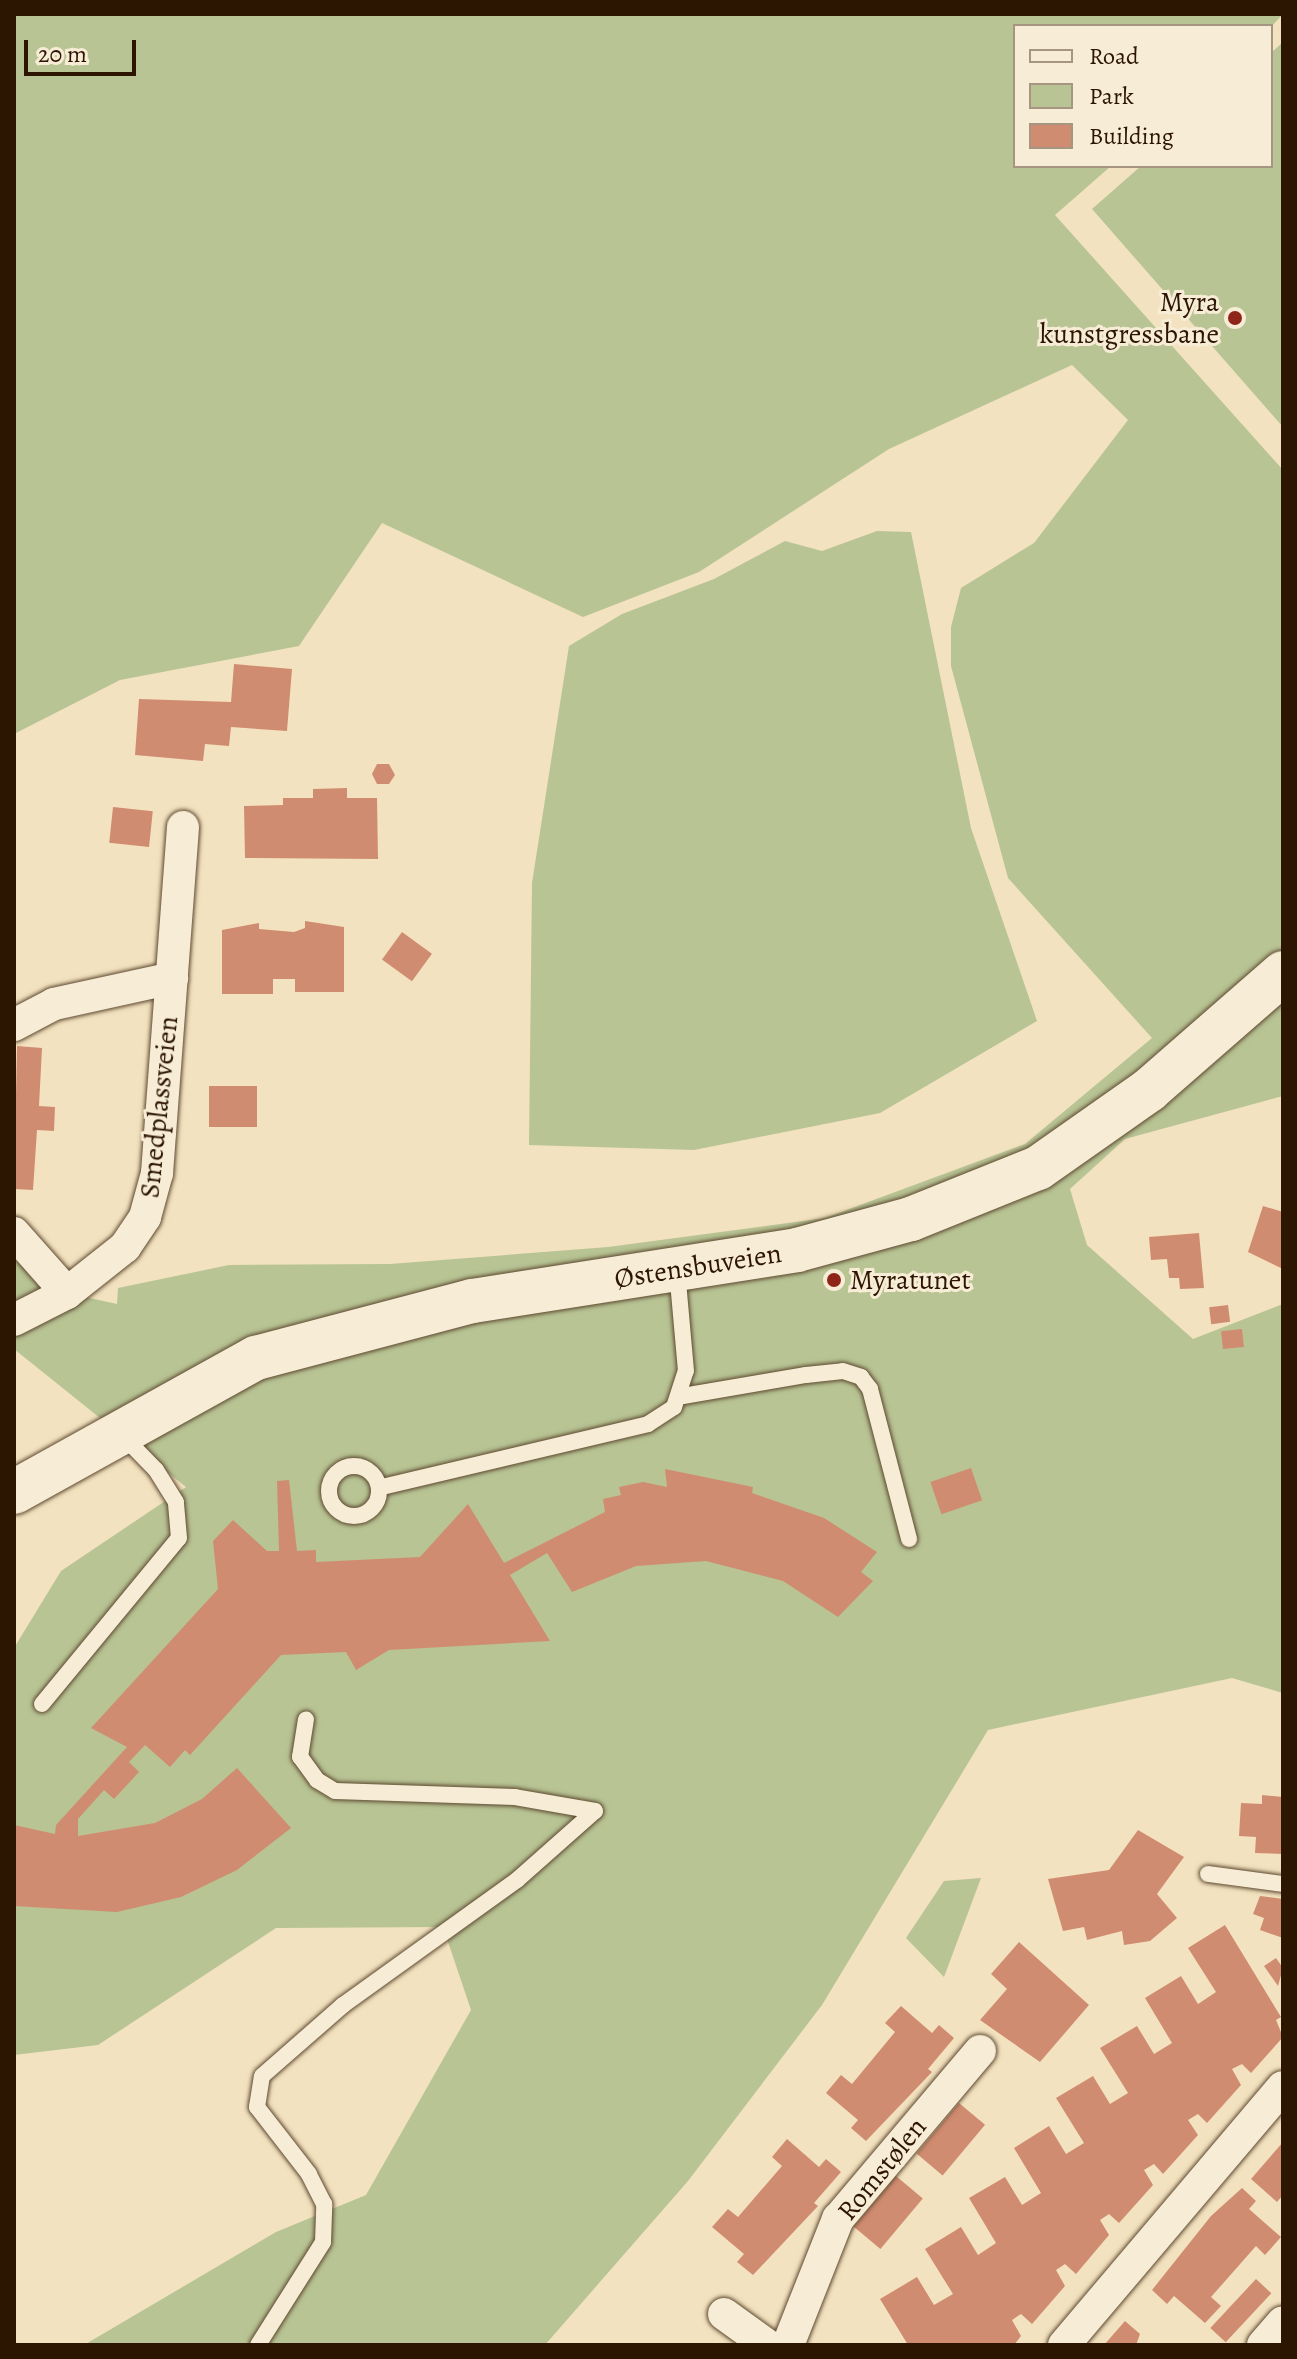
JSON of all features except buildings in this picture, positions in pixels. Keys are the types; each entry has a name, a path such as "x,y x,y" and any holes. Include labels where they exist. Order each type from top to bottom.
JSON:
{"main road":[{"name":"Østensbuveien","path":"14,1492 69,1465 120,1433 256,1358 353,1327 472,1301 797,1250 911,1219 1038,1168 1149,1090 1283,973"},
{"name":"Østensbuveien","path":"14,1524 69,1465"}],"street":[{"name":"Smedplassveien","path":"14,1320 67,1293 125,1247 145,1217 157,1173 183,827"},
{"path":"14,1025 54,1004 172,978"},
{"path":"14,1233 67,1293"},
{"name":"Romstølen","path":"788,2345 838,2219 980,2051"},
{"path":"1064,2345 1283,2087"},
{"path":"724,2314 767,2345"},
{"path":"1263,2345 1283,2322"}],"lane":[{"path":"677,1270 686,1371 683,1396"},
{"path":"382,1487 648,1424 683,1396 843,1371 861,1377 870,1389 909,1539"},
{"path":"42,1704 179,1538 176,1502 156,1470 120,1433"},
{"path":"258,2345 323,2242 324,2204 257,2107 262,2076 343,2005 517,1880 595,1811 515,1797 335,1791 317,1780 300,1757 306,1719"},
{"path":"1208,1874 1283,1884"}],"green space":[{"path":"14,14 1283,14 1273,25 1013,24 1013,168 1109,168 1055,215 1283,470 1283,1096 1125,1139 1070,1189 1087,1245 1193,1339 1283,1304 1283,1693 1232,1678 988,1730 822,2005 688,2181 545,2345 84,2345 276,2232 366,2195 471,2010 443,1927 276,1928 98,2045 14,2055 14,1648 61,1571 186,1487 14,1349 14,1260 67,1293 117,1304 118,1288 229,1265 390,1264 608,1247 825,1218 1025,1144 1152,1038 1008,878 951,666 951,627 961,588 1034,543 1128,420 1072,365 889,449 699,572 583,617 382,523 299,646 120,680 14,734"},
{"name":"Myra kunstgressbane","path":"1283,42 1283,427 1092,209 1139,168 1273,168 1273,51"},
{"path":"877,531 911,532 971,828 1037,1021 880,1113 694,1150 529,1145 532,883 569,646 622,614 714,579 785,541 822,551"},
{"path":"981,1878 944,1977 906,1938 944,1881"}],"place":[{"name":"Myra kunstgressbane","path":"1235,318"},
{"name":"Myratunet","path":"834,1280"}]}
